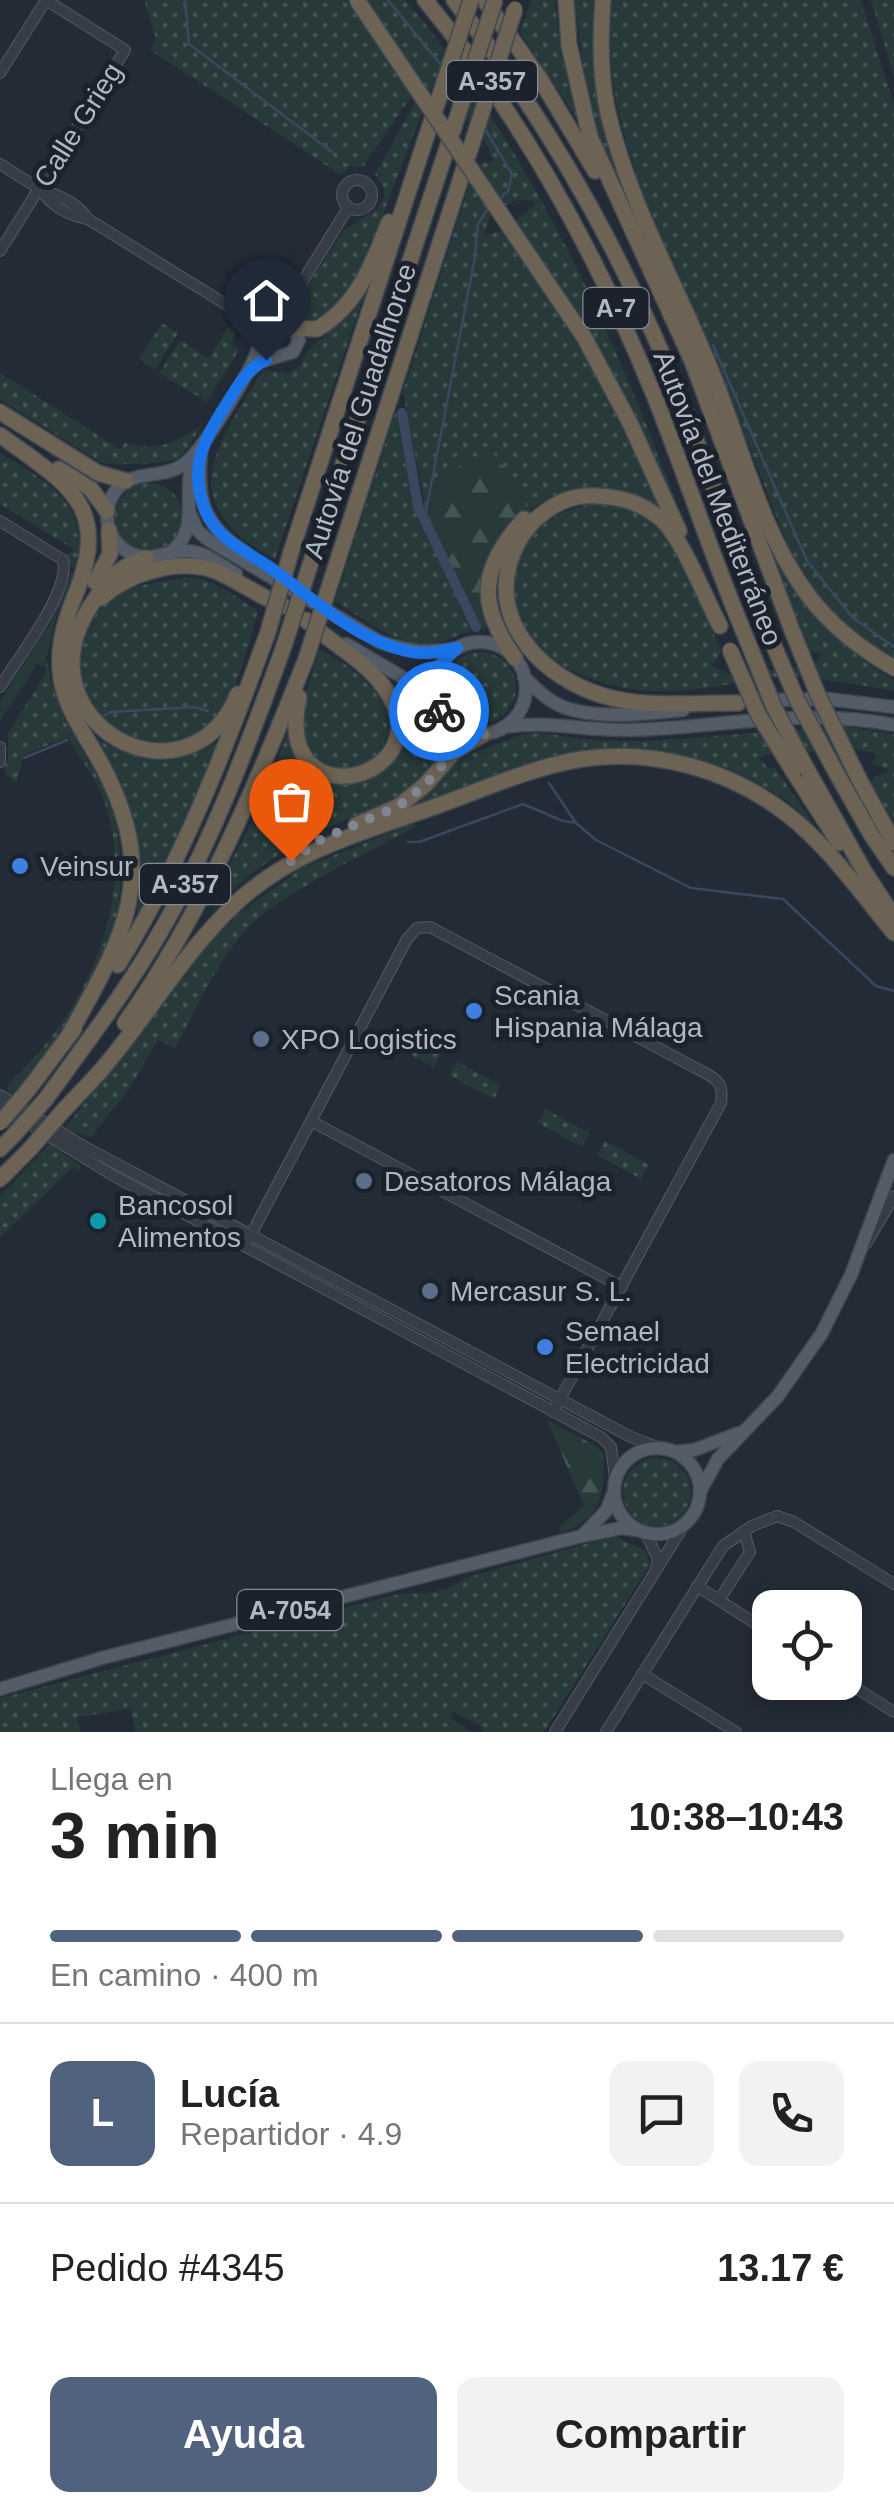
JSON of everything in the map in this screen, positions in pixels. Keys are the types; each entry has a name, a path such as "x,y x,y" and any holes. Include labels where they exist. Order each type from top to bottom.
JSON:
{"highway":[{"path":"358,0 584,337 630,424 758,714 801,772"},
{"name":"Autovía del Mediterráneo","path":"425,0 504,106 605,283 654,396 748,645 801,772 888,914"},
{"name":"Autovía del Mediterráneo","path":"454,0 561,154 608,238 661,353 797,700 872,836 894,868"},
{"path":"146,558 119,568 110,576 85,616 72,655 79,701 110,738 132,748 178,749 201,740 220,724 236,700 281,599 291,552 471,0"},
{"path":"484,0 565,119 660,288"},
{"name":"Autovía del Guadalhorce","path":"0,1149 45,1100 114,1006 165,923 230,789 284,646 495,0"},
{"path":"566,0 568,45 590,137 692,361 818,695 894,843"},
{"path":"602,0 607,111 627,179 712,373 767,519 788,564 816,605 834,626 894,668"},
{"name":"Autovía del Guadalhorce","path":"0,1179 62,1112 172,951 221,862 306,659 517,4"},
{"path":"290,324 316,329 349,303 373,264 398,198 420,160"},
{"path":"0,412 98,473 126,481"},
{"path":"0,434 91,488 107,512"},
{"path":"0,434 68,486 82,506 89,527 88,560 59,641 60,664 71,712 117,795 127,823 132,860 126,921 112,958 68,1037"},
{"path":"515,658 496,632 489,609 488,588 494,564 506,540 524,519 546,504 584,495 617,497 641,505 663,521 676,538 720,626"},
{"path":"565,499 530,525 514,548 506,580 507,602 525,644 547,666 600,695 643,703 738,703"},
{"path":"60,664 68,632 110,554 109,530"},
{"path":"85,616 118,584 138,575 180,566 198,566 219,573 260,597 281,599"},
{"path":"306,620 368,668 394,704 398,728 392,751 378,767 362,776 337,777 319,771 304,757 294,732 306,659"},
{"path":"0,1123 68,1037 135,936 193,827 220,766 266,631"},
{"path":"62,1112 104,1067 194,947 234,905 320,840 399,806 425,785 454,752 484,734"},
{"path":"291,861 530,773 580,760 652,758 706,769 752,791 789,816 888,914 894,933"}],"main road":[{"path":"159,476 188,461 202,443 247,373 262,335 274,321 290,324 297,347 288,356 259,362 247,373"},
{"path":"262,335 266,352 276,358"},
{"path":"202,443 188,473 188,500 198,530 380,642 412,652 435,653 478,642 490,643 515,658 524,677 555,704 594,714 828,699 894,707"},
{"path":"202,443 198,487 212,524 232,544 312,601"},
{"path":"188,500 176,484 159,476 142,475 126,481 113,494 107,512 109,530 123,550 146,558 170,553 200,554 281,599 306,620 409,681 459,730 484,734 504,726 524,702 524,677"},
{"path":"170,553 185,537 191,516"},
{"path":"440,712 434,698 436,672 457,648"},
{"path":"504,726 544,724 624,730 808,716 894,724"},
{"path":"683,1526 698,1506 701,1490 718,1459 778,1396 822,1333 860,1253 894,1160"},
{"path":"582,1536 607,1510 616,1478 632,1455 660,1448 676,1452 720,1442 746,1430"},
{"path":"676,1452 694,1468 701,1490"},
{"path":"613,1494 623,1520 641,1532"},
{"name":"A-7054","path":"0,1688 102,1658 582,1536 621,1528 664,1535 683,1526"}],"street":[{"name":"Calle Grieg","path":"0,251 125,50 46,0"},
{"path":"0,73 46,0"},
{"path":"0,164 80,207 88,218 262,335"},
{"path":"290,324 285,313 291,300 348,208"},
{"path":"0,521 63,560 64,580 0,687"},
{"path":"0,747 0,762"},
{"path":"245,1246 407,939 418,928 430,927 707,1074 718,1080 722,1088 721,1103 553,1412"},
{"path":"0,1095 112,1175 601,1437 610,1447 616,1478"},
{"path":"0,1106 251,1234 631,1438 660,1448"},
{"path":"311,1120 622,1286"},
{"path":"860,1253 894,1196"},
{"path":"606,1732 723,1546 744,1532 777,1516 794,1522 894,1584"},
{"path":"555,1732 683,1526"},
{"path":"641,1532 658,1559 656,1570"},
{"path":"719,1600 750,1552 744,1532"},
{"path":"697,1586 752,1621"},
{"path":"642,1674 736,1732"},
{"path":"862,1692 894,1712"}],"green space":[{"path":"144,0 406,0 497,126 572,258 635,397 691,541 644,439 513,222 536,204 523,200 512,202 489,217 484,236 504,230 549,297 610,401 661,511 624,497 579,490 528,511 517,485 447,477 434,488 427,517 403,392 476,163 493,162 488,146 435,80 359,273 336,306 316,319 305,319 294,313 293,308 343,231 377,209 384,198 384,188 375,174 423,88 419,85 363,167 350,166 341,175 150,50 156,38"},
{"path":"531,0 555,0 560,47 578,120 520,32"},
{"path":"575,0 595,0 596,81 633,211 604,154 587,101"},
{"path":"612,0 861,0 894,104 894,661 841,621 798,570 725,385 664,247 627,145 615,95 610,46"},
{"path":"871,0 894,0 894,76"},
{"path":"367,286 275,559 242,538 222,517 213,495 212,472 218,449 263,370 288,373 299,366 308,350 347,317"},
{"path":"162,323 178,333 155,370 139,359"},
{"path":"228,327 234,331 232,345 239,350 207,402 159,373 180,340 209,358"},
{"path":"0,373 120,449 125,443 147,447 166,444 202,425 186,451 174,460 141,464 100,462 0,399"},
{"path":"396,411 412,501 471,631 440,642 426,644 398,638 335,601"},
{"path":"0,453 35,474 62,497 77,527 77,568 64,555 75,550 0,504"},
{"path":"493,453 517,485 528,511 506,532 482,598 486,627 482,630 427,517 434,488 468,458"},
{"path":"149,483 162,485 173,493 181,504 181,530 173,541 162,549 149,551 136,549 125,541 117,530 115,517 117,504 125,493 136,485"},
{"path":"602,503 639,513 666,539 688,576 722,652 712,666 728,674 814,666 821,654 808,651 756,511 810,608 848,647 894,680 894,691 781,677 694,690 641,690 607,684 557,663 537,646 522,625 514,595 517,564 533,535 550,520 568,510"},
{"path":"71,572 74,574 56,618 44,667 37,664 0,721 0,701 52,620"},
{"path":"188,577 216,585 258,611 246,655 229,699 211,723 176,741 136,738 102,718 90,703 80,671 85,638 96,615 121,593"},
{"path":"319,649 367,683 386,712 385,742 377,754 354,767 326,764 314,754 302,729 303,708"},
{"path":"480,652 505,663 516,688 505,713 480,724 455,713 444,688 455,663"},
{"path":"48,657 62,712 112,810 120,856 119,902 111,937 88,987 56,1038 8,1098 8,1084 35,1057 81,991 98,954 115,876 113,837 103,798 68,737 24,755 16,783 4,772 8,733 44,676"},
{"path":"392,683 451,739 437,761 395,798 319,832 270,860 215,908 221,881 250,825 288,733 298,755 344,777 367,779 382,768 397,740 401,712"},
{"path":"842,726 894,734 894,826 869,780 889,770 872,763 878,754 855,749 767,754 760,758 767,767 776,769 823,838 790,804 731,770 703,760 643,749 582,750 552,756 415,806 462,757 523,734 650,741"},
{"path":"97,739 127,753 159,758 191,754 221,739 174,851 137,916 140,866 135,823"},
{"path":"414,823 417,826 280,902 246,930 216,972 175,1048 158,1040 129,1089 91,1137 69,1131 54,1147 81,1166 79,1170 73,1167 0,1238 0,1196 66,1127 196,958 239,913 302,868"},
{"path":"397,1029 441,1053 434,1067 389,1043"},
{"path":"457,1062 501,1085 494,1099 449,1075"},
{"path":"545,1109 590,1133 582,1147 538,1123"},
{"path":"605,1141 649,1165 641,1179 597,1155"},
{"path":"547,1420 604,1454 598,1504 585,1521 560,1533 559,1527 584,1506"},
{"path":"657,1458 670,1460 681,1468 689,1479 689,1505 681,1516 670,1524 657,1526 644,1524 633,1516 625,1505 623,1492 625,1479 633,1468 644,1460"},
{"path":"614,1536 646,1551 650,1565 544,1732 483,1732 480,1725 452,1711 451,1718 471,1732 135,1732 131,1709 78,1717 80,1732 0,1732 0,1698 399,1594 442,1590 465,1578"}],"waterway":[{"path":"185,0 189,44 332,152"},
{"path":"388,0 441,65"},
{"path":"485,129 512,174 508,191 499,199"},
{"path":"426,524 478,224 489,207"},
{"path":"713,345 807,561 853,618 894,647"},
{"path":"402,413 418,506 476,627"},
{"path":"103,716 111,712 194,707 208,711"},
{"path":"24,758 67,740"},
{"path":"549,783 576,823 596,840 691,888 783,899 876,986 894,991"},
{"path":"408,842 419,842 523,804 576,823"}],"way so far":[{"path":"291,861 320,840 399,806 425,785 454,752 484,734 459,730 439,711"}],"place":[{"name":"Veinsur","path":"20,866"},
{"name":"Scania Hispania Málaga","path":"474,1011"},
{"name":"XPO Logistics","path":"261,1039"},
{"name":"Desatoros Málaga","path":"364,1181"},
{"name":"Bancosol Alimentos","path":"98,1221"},
{"name":"Mercasur S. L.","path":"430,1291"},
{"name":"Semael Electricidad","path":"545,1347"}],"route":[{"path":"266,360 247,373 202,443 198,487 204,508 212,524 232,544 312,601 380,642 412,652 435,653 457,648 436,672 434,698 439,711"}]}
